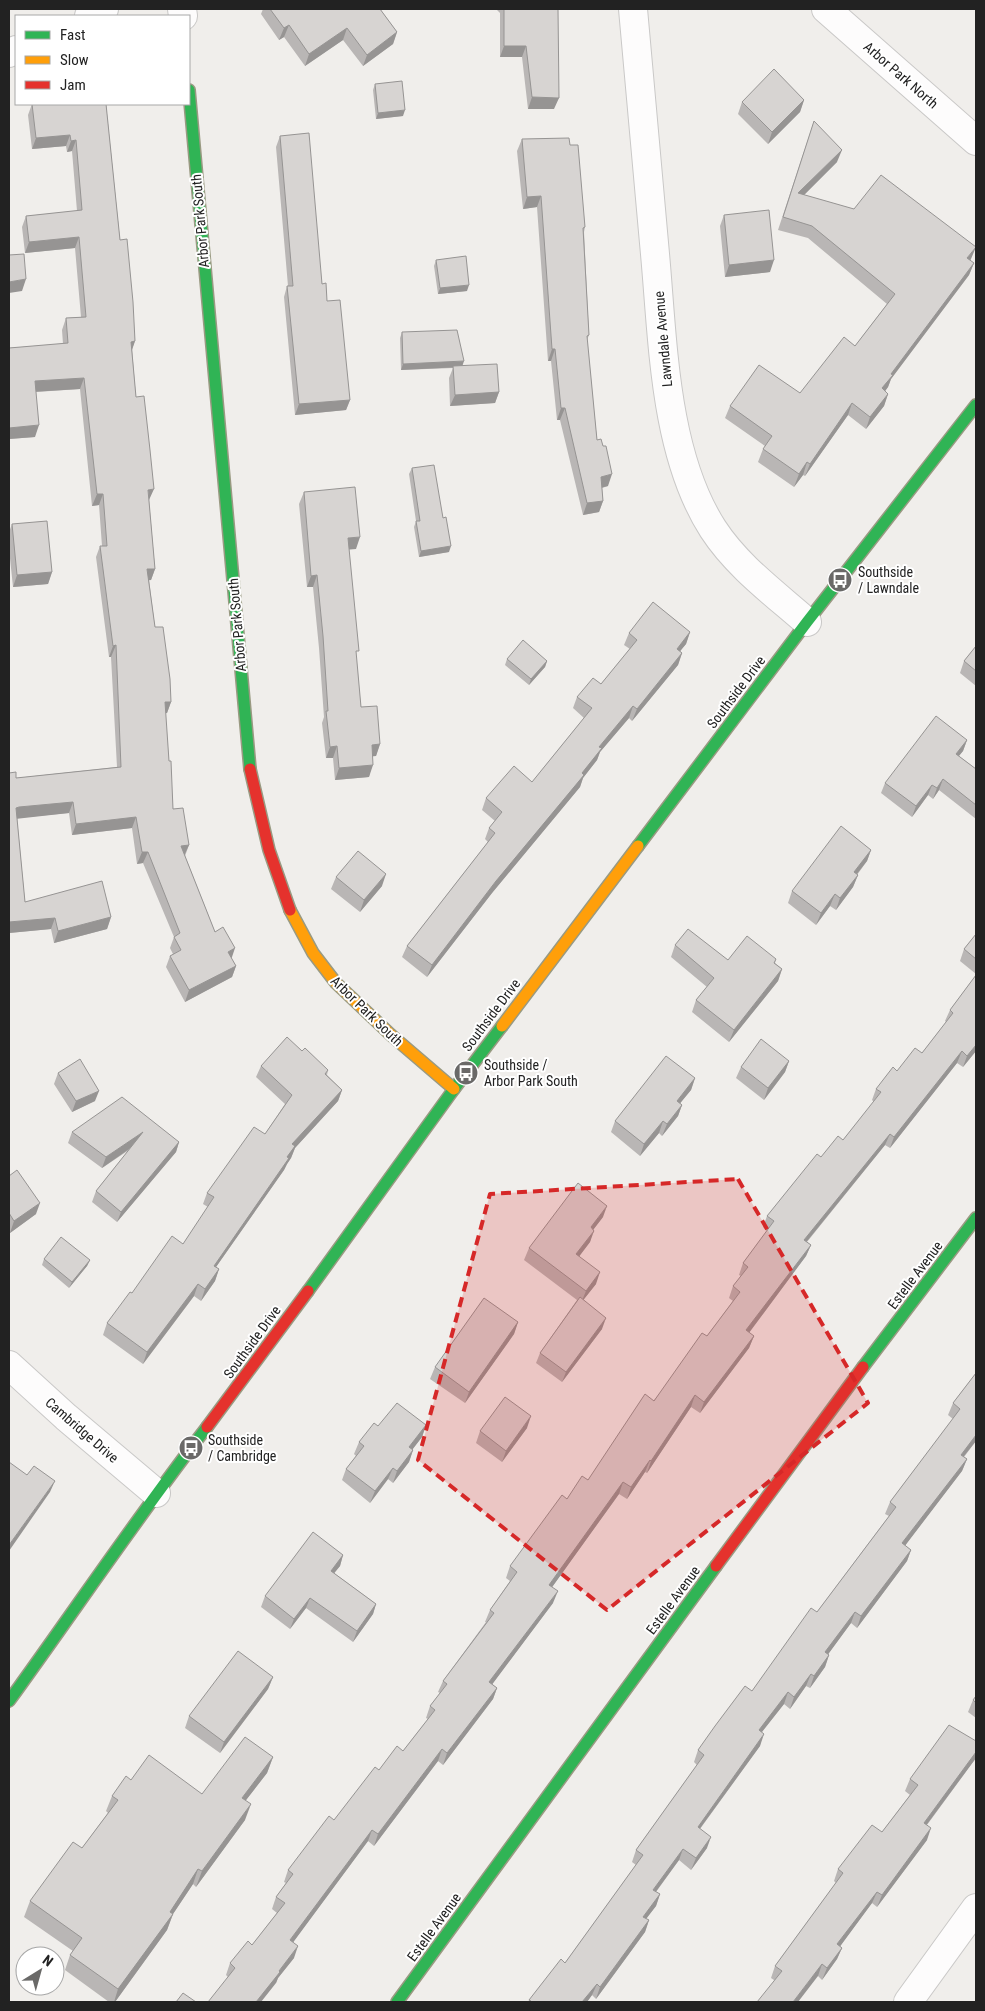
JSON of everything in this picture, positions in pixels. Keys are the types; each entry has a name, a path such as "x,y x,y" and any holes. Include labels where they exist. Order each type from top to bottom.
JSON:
{"street":[{"path":"91,15 104,9"},
{"name":"Lawndale Avenue","path":"633,9 668,392 684,464 698,501 731,553 750,573 807,622"},
{"name":"Arbor Park North","path":"826,9 976,141"},
{"name":"Arbor Park South","path":"190,101 250,767 261,827 275,874 290,912 308,946 331,978 377,1024 454,1089"},
{"name":"Southside Drive","path":"9,1701 87,1594 156,1493 251,1369 454,1089 807,622 976,405"},
{"name":"Estelle Avenue","path":"397,2002 834,1406 976,1218"},
{"name":"Cambridge Drive","path":"9,1365 66,1417 156,1493"},
{"path":"908,2002 976,1908"}],"highlighted area":[{"path":"738,1179 868,1403 607,1610 418,1460 490,1194"}],"building":[{"path":"270,9 380,9 397,32 367,55 347,28 309,54 289,25 284,28"},
{"path":"504,9 558,9 559,98 532,97 526,46 504,46"},
{"path":"774,69 804,100 772,132 742,102"},
{"path":"402,81 405,110 378,113 375,84"},
{"path":"32,105 106,105 120,240 127,239 133,302 135,341 131,342 136,397 144,396 154,489 148,490 155,569 147,569 155,627 163,627 170,679 171,702 165,702 169,761 171,761 173,809 183,808 189,845 181,846 215,932 223,927 235,948 228,952 236,966 189,990 170,956 181,950 174,937 180,933 148,852 142,852 136,817 76,824 73,802 16,808 25,902 102,881 111,917 58,931 55,918 9,922 9,773 16,772 16,778 121,767 116,645 113,646 100,546 107,546 103,494 97,494 84,378 35,381 39,425 9,428 9,348 68,343 66,318 86,317 79,237 29,242 26,216 82,210 76,140 71,141 70,135 36,138"},
{"path":"814,121 842,150 798,193 854,209 881,175 976,247 967,258 974,263 882,388 888,394 870,417 852,403 810,464 807,462 799,474 763,449 772,436 730,406 759,365 800,393 844,337 855,346 895,294 812,226 783,217"},
{"path":"309,133 322,284 326,283 327,301 340,300 350,400 299,404 287,286 293,286 280,136"},
{"path":"569,138 570,145 578,145 585,227 583,228 589,335 587,336 597,440 601,439 603,446 606,446 612,474 601,477 603,501 587,503 565,408 561,408 555,349 552,349 541,196 527,197 522,139"},
{"path":"769,210 774,260 729,265 724,215"},
{"path":"24,254 26,279 9,282 9,255"},
{"path":"466,256 469,285 440,288 436,260"},
{"path":"457,330 464,361 403,364 402,332"},
{"path":"497,364 499,392 455,395 453,366"},
{"path":"434,465 443,518 446,517 451,546 421,551 416,521 420,521 412,468"},
{"path":"355,487 360,537 348,538 359,651 356,651 361,707 377,706 380,744 372,745 373,765 339,768 337,746 330,747 317,575 311,576 304,492"},
{"path":"47,521 52,572 17,575 12,524"},
{"path":"653,602 690,632 677,649 682,653 637,709 633,706 599,747 602,748 582,773 584,775 496,881 432,965 407,946 495,833 489,828 502,812 486,798 514,766 532,782 592,708 577,697 593,678 601,684 637,640 629,633"},
{"path":"523,640 547,661 531,679 507,659"},
{"path":"976,646 976,671 964,661"},
{"path":"936,716 967,740 956,754 976,769 976,805 943,779 937,788 932,785 916,806 885,783"},
{"path":"841,826 871,850 854,872 858,875 840,898 835,894 821,913 792,891"},
{"path":"358,851 386,874 364,900 336,877"},
{"path":"688,929 728,960 747,936 776,959 774,963 782,969 734,1030 696,1000 714,978 675,945"},
{"path":"976,934 976,959 964,949"},
{"path":"976,975 976,1045 967,1056 962,1051 894,1137 890,1134 804,1240 811,1245 746,1330 754,1336 704,1402 695,1395 651,1461 631,1487 623,1482 549,1585 558,1591 489,1682 497,1688 447,1753 442,1749 378,1834 372,1830 290,1940 298,1946 256,2002 208,2002 235,1968 230,1963 248,1941 252,1945 285,1903 276,1897 293,1874 288,1870 329,1816 334,1820 375,1767 379,1770 397,1746 403,1751 435,1710 430,1706 447,1684 443,1681 494,1613 490,1610 517,1572 510,1566 562,1495 567,1499 582,1476 588,1480 645,1394 654,1401 702,1333 707,1336 740,1292 733,1286 748,1267 743,1263 774,1221 767,1216 817,1154 821,1157 838,1136 843,1140 881,1092 876,1089 893,1067 897,1071 915,1048 922,1053 953,1013 950,1010"},
{"path":"287,1037 302,1051 305,1048 328,1070 325,1074 342,1090 292,1144 295,1146 287,1157 289,1158 214,1266 219,1269 205,1289 198,1284 147,1352 107,1323 130,1292 132,1293 172,1236 183,1244 214,1197 207,1193 254,1127 265,1134 292,1095 261,1066"},
{"path":"761,1039 789,1061 768,1088 741,1067"},
{"path":"666,1056 695,1078 677,1101 682,1105 667,1124 663,1121 644,1144 615,1121"},
{"path":"80,1059 99,1091 76,1101 58,1073"},
{"path":"122,1097 179,1142 121,1212 96,1191 143,1132 106,1157 72,1132"},
{"path":"17,1170 40,1203 14,1221 9,1213 9,1176"},
{"path":"578,1183 607,1206 591,1227 594,1231 576,1254 600,1272 586,1291 529,1248"},
{"path":"61,1237 90,1260 72,1282 44,1259"},
{"path":"580,1297 606,1318 566,1372 540,1353"},
{"path":"484,1298 518,1322 469,1392 435,1367"},
{"path":"976,1373 976,1435 961,1455 967,1459 902,1543 911,1550 861,1616 855,1612 825,1652 829,1655 814,1676 811,1674 794,1697 788,1692 759,1730 764,1734 698,1827 711,1837 696,1858 683,1849 653,1890 660,1894 643,1917 649,1920 600,1987 597,1984 582,2002 530,2002 529,2000 561,1959 565,1963 643,1855 636,1850 704,1755 698,1750 715,1726 745,1686 752,1691 811,1608 817,1612 896,1507 890,1502 960,1409 953,1403"},
{"path":"505,1397 531,1416 506,1451 480,1431"},
{"path":"397,1403 426,1425 409,1447 413,1450 397,1471 393,1468 375,1491 346,1469 364,1446 359,1442 374,1423 378,1426"},
{"path":"9,1462 27,1475 34,1466 55,1481 9,1545"},
{"path":"313,1532 343,1555 331,1571 376,1604 357,1631 310,1598 294,1619 265,1596"},
{"path":"238,1651 273,1677 224,1742 189,1716"},
{"path":"949,1725 976,1741 976,1752 924,1823 931,1828 882,1895 877,1892 837,1944 842,1948 827,1968 822,1964 793,2002 757,2002 782,1971 775,1966 843,1873 838,1869 872,1825 882,1832 918,1785 910,1779"},
{"path":"245,1737 273,1757 242,1798 251,1804 202,1871 198,1869 170,1912 173,1914 118,1989 70,1955 82,1938 30,1901 73,1842 82,1848 118,1800 112,1796 126,1776 131,1780 149,1755 202,1794"},
{"path":"183,1993 196,2002 176,2002"}],"traffic: fast":[{"path":"190,101 250,769"},
{"path":"638,846 807,622 976,405"},
{"path":"308,1291 454,1089 502,1026"},
{"path":"863,1367 976,1218"},
{"path":"9,1701 131,1529 207,1427"},
{"path":"397,2002 716,1566"}],"traffic: slow":[{"path":"502,1026 638,846"},
{"path":"290,910 313,953 336,983 391,1035 454,1089"}],"traffic: jam":[{"path":"250,769 269,850 290,910"},
{"path":"207,1427 308,1291"},
{"path":"716,1566 863,1367"}],"place":[{"name":"Southside / Lawndale","path":"840,580"},
{"name":"Southside / Arbor Park South","path":"466,1073"},
{"name":"Southside / Cambridge","path":"191,1448"}]}
